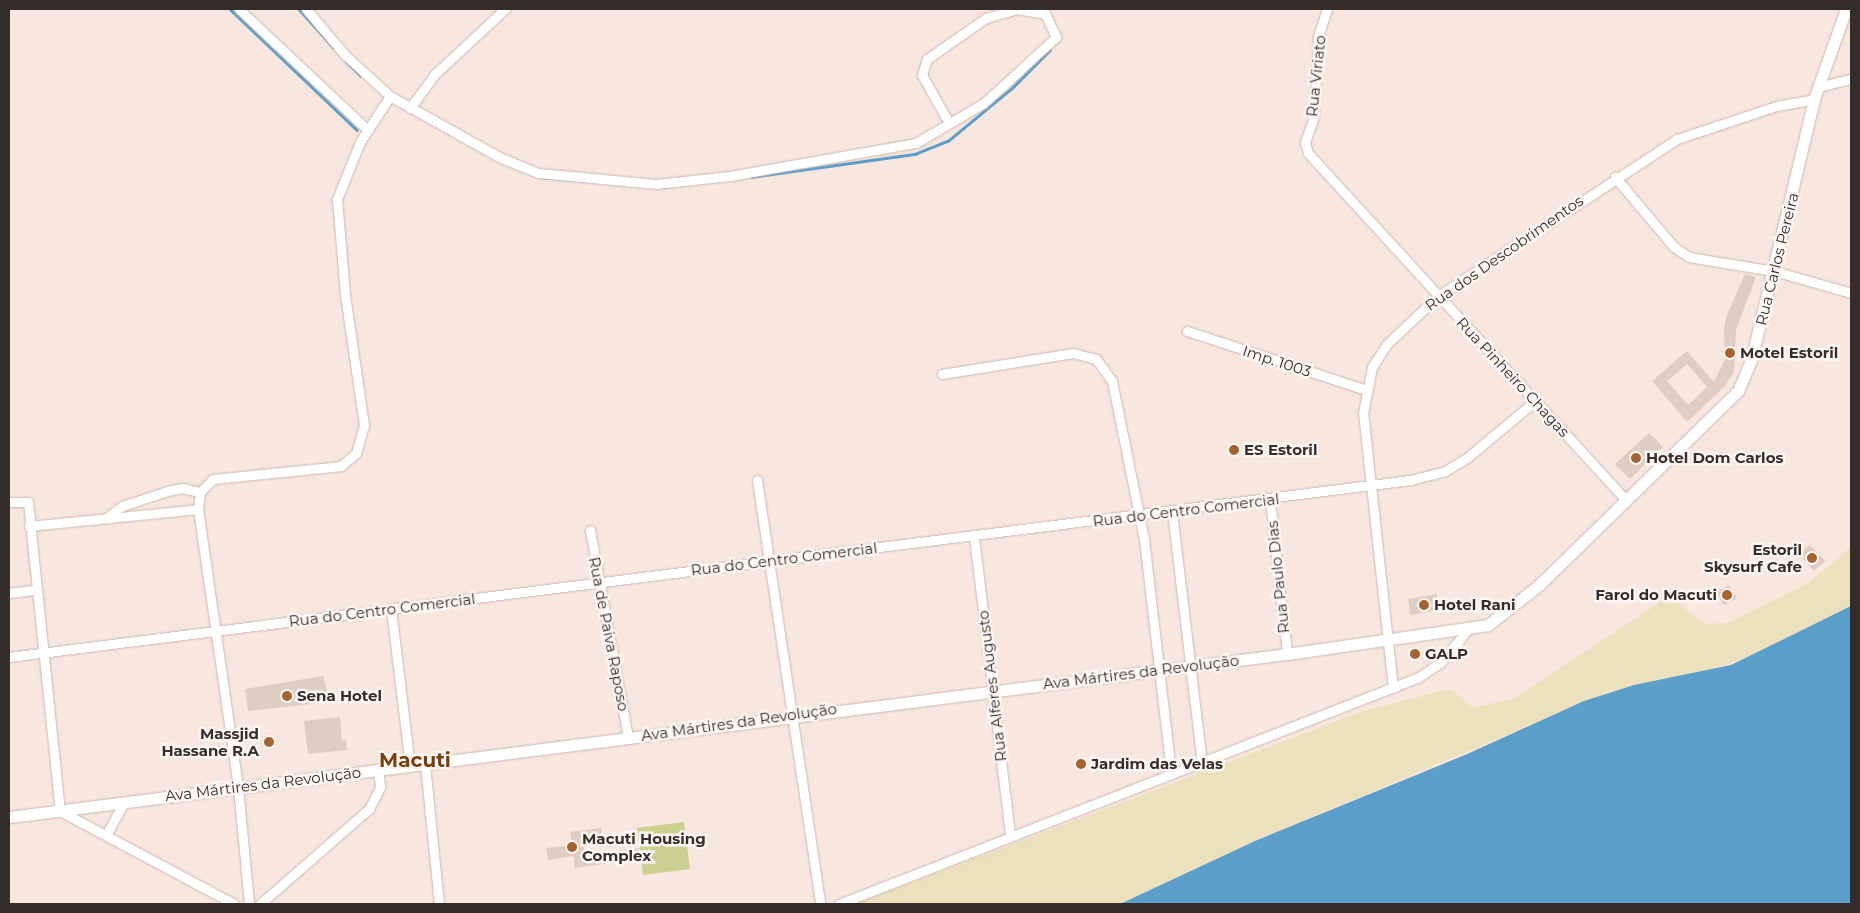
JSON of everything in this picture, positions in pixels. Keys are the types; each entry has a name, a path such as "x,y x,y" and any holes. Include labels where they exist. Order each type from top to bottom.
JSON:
{"street":[{"path":"239,9 368,130"},
{"path":"306,9 345,55 390,96 499,156 538,173 656,184 890,149 916,143 984,103 1056,37 1045,11 1016,9 986,18 927,60 922,75 949,123"},
{"path":"410,108 435,74 505,9"},
{"name":"Rua Viriato","path":"1306,142 1314,117 1318,36 1327,9"},
{"name":"Rua Carlos Pereira","path":"1470,627 1488,625 1503,617 1625,499 1731,402 1751,360 1814,99 1846,9"},
{"path":"1818,87 1851,79"},
{"path":"249,904 238,787 198,509 200,492 213,479 341,466 356,454 364,425 344,294 337,199 347,169 368,130 390,96"},
{"name":"Rua dos Descobrimentos","path":"1393,688 1369,486 1363,413 1366,390 1372,368 1387,344 1438,296 1615,177 1677,139 1699,130 1814,99"},
{"name":"Rua Pinheiro Chagas","path":"1306,142 1308,153 1625,499"},
{"path":"1615,177 1674,247 1689,257 1774,271 1851,293"},
{"name":"Imp. 1003","path":"1188,331 1366,390"},
{"path":"942,374 1074,353 1096,359 1112,381 1138,516 1171,774"},
{"name":"Rua do Centro Comercial","path":"9,657 771,560 1270,500 1369,486 1445,471 1497,436 1534,401"},
{"path":"757,480 771,560 791,714 820,904"},
{"path":"108,517 122,506 167,491 182,488 200,492"},
{"name":"Rua Paulo Dias","path":"1270,500 1287,654"},
{"path":"9,502 28,502 41,653 60,811 234,904"},
{"path":"29,526 198,509"},
{"path":"1172,512 1202,764"},
{"name":"Rua de Paiva Raposo","path":"590,530 628,737"},
{"name":"Rua Alferes Augusto","path":"974,537 1010,834"},
{"path":"9,593 35,590"},
{"path":"391,609 410,766"},
{"path":"839,904 1010,834 1202,764 1393,688 1440,663 1470,627"},
{"name":"Ava Mártires da Revolução","path":"9,817 410,766 791,714 992,691 1388,641 1470,627"},
{"path":"425,764 439,904"},
{"path":"260,904 369,809 380,787 378,769"},
{"path":"106,835 124,803"}],"green space":[{"path":"684,822 690,869 643,875 637,828"}],"sand":[{"path":"1851,547 1851,606 1771,648 1706,672 1606,693 1255,841 1120,904 855,904 1363,711 1445,690 1452,690 1472,708 1513,699 1662,601 1679,604 1705,624 1728,623 1809,583"}],"water":[{"path":"1851,606 1851,904 1120,904 1255,841 1465,755 1584,701 1634,685 1731,665"}],"building":[{"name":"Motel Estoril","path":"1745,274 1756,277 1736,330 1734,372 1725,386 1687,422 1652,381 1687,351 1714,382 1725,359 1724,328 1727,315","holes":["1687,364 1707,387 1688,405 1667,381"]},
{"name":"Hotel Dom Carlos","path":"1649,433 1663,447 1630,479 1615,464"},
{"name":"Estoril Skysurf Cafe","path":"1810,545 1825,561 1814,571 1799,554"},
{"name":"Farol do Macuti","path":"1729,585 1737,598 1724,605 1716,592"},
{"name":"Hotel Rani","path":"1437,594 1439,610 1410,615 1408,599"},
{"name":"Sena Hotel","path":"323,676 330,702 248,711 245,689"},
{"name":"Sena Hotel","path":"340,717 342,741 346,740 347,750 308,754 304,721"},
{"name":"Macuti Housing Complex","path":"601,828 603,840 583,843 585,855 639,848 640,859 575,868 573,856 548,860 546,848 572,845 570,832"}],"waterway":[{"path":"230,9 357,130"},
{"path":"299,9 334,48"},
{"path":"751,177 915,154 948,141 1013,87 1050,50"},
{"path":"346,61 360,75"},
{"path":"540,177 666,187"}],"place":[{"name":"Motel Estoril","path":"1730,353"},
{"name":"ES Estoril","path":"1234,450"},
{"name":"Hotel Dom Carlos","path":"1636,458"},
{"name":"Estoril Skysurf Cafe","path":"1812,558"},
{"name":"Farol do Macuti","path":"1727,595"},
{"name":"Hotel Rani","path":"1424,605"},
{"name":"GALP","path":"1415,654"},
{"name":"Sena Hotel","path":"287,696"},
{"name":"Massjid Hassane R.A","path":"269,742"},
{"name":"Jardim das Velas","path":"1081,764"},
{"name":"Macuti Housing Complex","path":"572,847"}],"district":[{"name":"Macuti","path":"415,760"}]}
